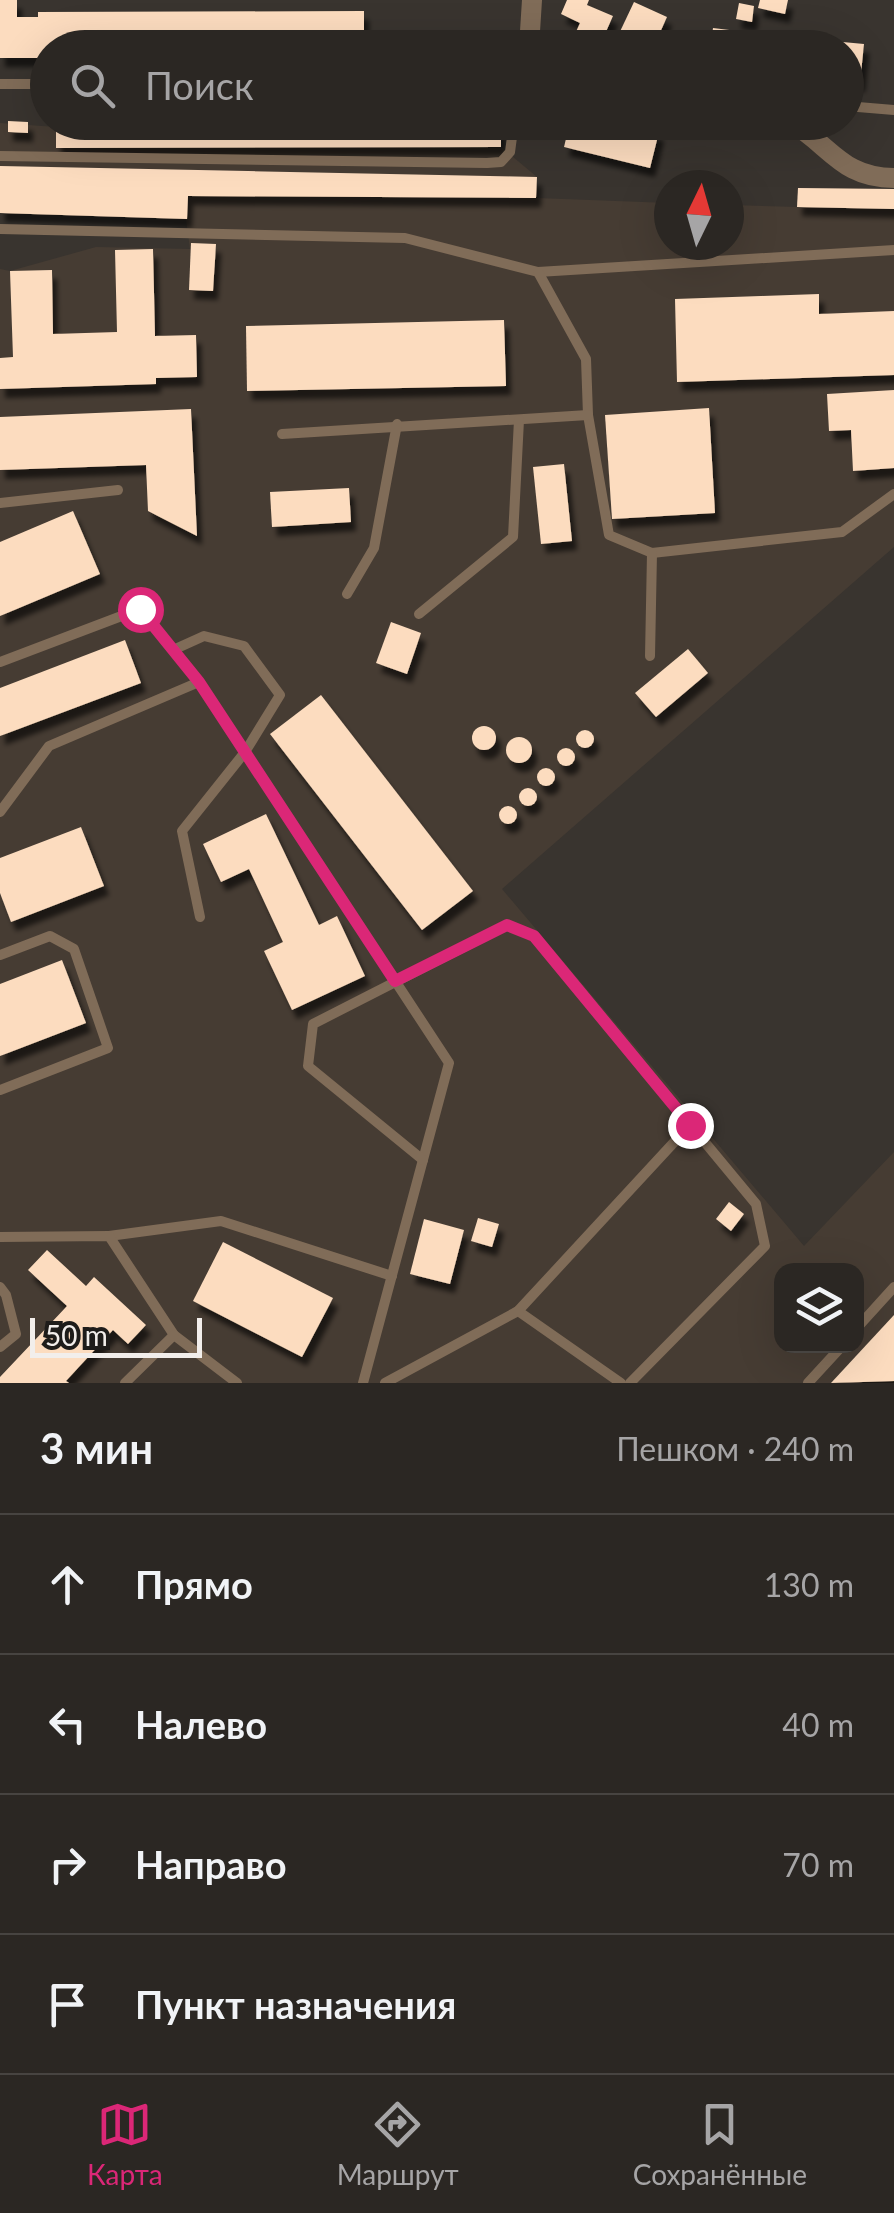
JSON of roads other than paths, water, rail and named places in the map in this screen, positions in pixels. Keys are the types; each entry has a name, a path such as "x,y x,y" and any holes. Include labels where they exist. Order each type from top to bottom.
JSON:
{"street":[{"path":"531,30 532,0"},
{"path":"816,140 857,174 894,178"}],"lane":[{"path":"0,84 30,84"},
{"path":"864,108 894,110"},
{"path":"0,156 487,163 500,162 510,152 512,140"},
{"path":"0,229 406,238 538,272 894,250"},
{"path":"538,272 586,359 588,415 609,535 652,553 842,532 894,494"},
{"path":"282,434 588,415"},
{"path":"418,614 513,537 519,420"},
{"path":"347,594 374,548 398,424"},
{"path":"0,503 118,490"},
{"path":"650,656 652,553"},
{"path":"0,662 140,609 199,682 449,1063 363,1383"},
{"path":"173,650 204,636 244,646 280,696 245,752 182,831 200,917"},
{"path":"0,812 50,746 199,682"},
{"path":"423,1160 308,1066 313,1024 507,925 534,936 756,1204 765,1246 630,1383"},
{"path":"0,955 50,936 74,949 108,1048 0,1090"},
{"path":"385,1383 518,1311 690,1125"},
{"path":"0,1237 108,1236 221,1222 392,1276"},
{"path":"108,1236 174,1335 237,1383"},
{"path":"0,1287 6,1295 16,1334 0,1347"},
{"path":"864,1320 894,1288"},
{"path":"518,1311 621,1383"},
{"path":"125,1383 174,1335"},
{"path":"808,1383 836,1353"}]}
